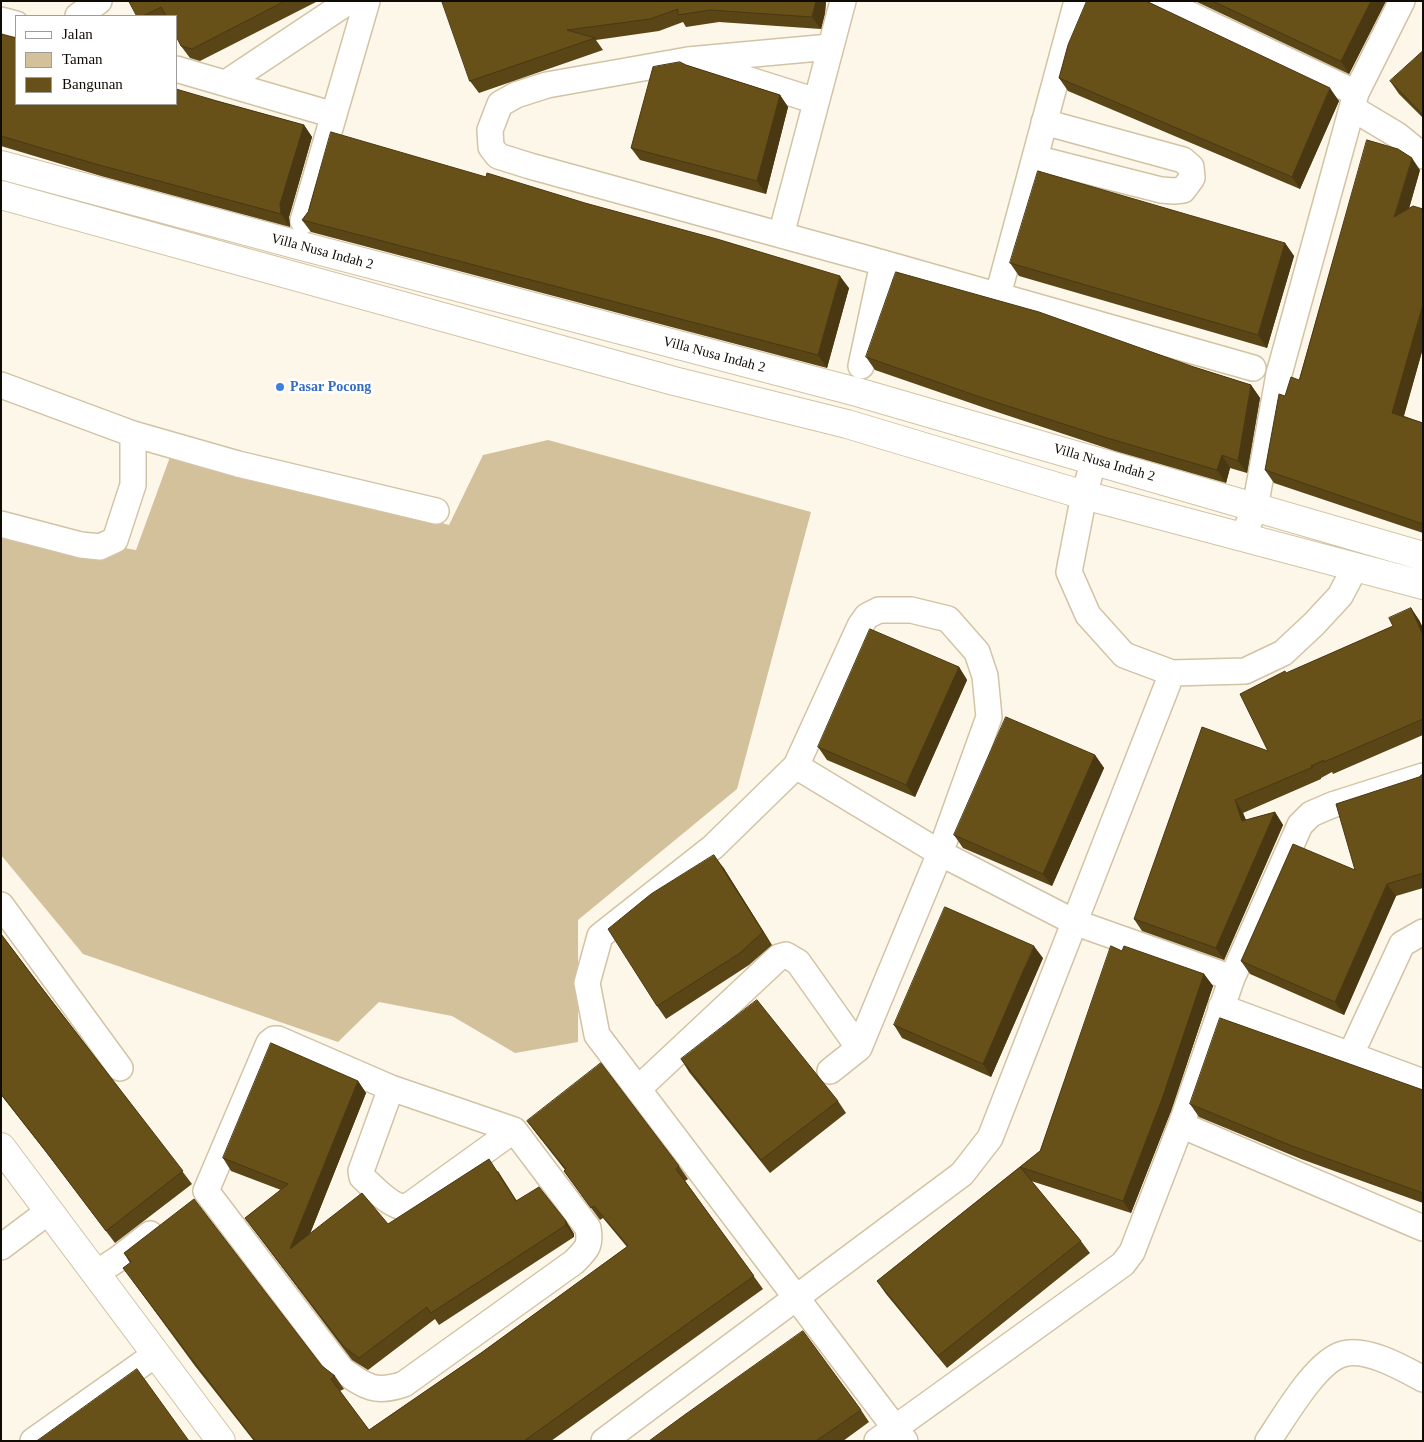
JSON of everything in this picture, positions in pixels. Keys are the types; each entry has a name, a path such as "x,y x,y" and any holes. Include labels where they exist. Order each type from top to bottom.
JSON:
{"main road":[{"name":"Villa Nusa Indah 2","path":"1,165 300,233 1423,556"},
{"name":"Villa Nusa Indah 2","path":"1,195 290,273 674,381 847,424 1084,495 1423,585"},
{"path":"1,1147 221,1441"}],"street":[{"path":"79,15 99,1"},
{"path":"226,82 349,1"},
{"path":"290,273 367,1"},
{"path":"780,236 842,1"},
{"path":"998,295 1077,1"},
{"path":"1161,1 1354,101 1423,156"},
{"path":"1243,537 1255,508 1279,374 1354,101 1402,1"},
{"path":"1,20 15,24"},
{"path":"830,47 688,60 547,85 516,95 500,104 490,130 491,147 498,156 530,166 998,295 1253,368"},
{"path":"688,60 816,101"},
{"path":"178,70 334,115"},
{"path":"1035,158 1161,190 1183,190 1192,178 1191,167 1183,160 1044,122"},
{"path":"860,366 883,263"},
{"path":"1,385 133,434 238,464 436,511"},
{"path":"847,424 857,392"},
{"path":"1,524 81,545 100,547 115,540 133,485 133,434"},
{"path":"1094,460 1084,495 1069,572 1088,615 1124,654 1172,673 1245,671 1283,653 1314,624 1340,596 1356,566"},
{"path":"830,1071 859,1048 940,853 989,717 985,676 977,652 948,619 911,610 879,610 867,616 860,626 796,766 713,847 600,936 587,983 597,1035 797,1297 893,1436 1124,1264 1132,1252 1181,1125 1232,978 1300,825 1311,814 1332,805 1423,776"},
{"path":"604,1441 962,1174 990,1138 1172,673"},
{"path":"796,766 940,853 1074,922 1232,978"},
{"path":"1,905 120,1068"},
{"path":"1350,1056 1402,944 1423,932"},
{"path":"638,1088 780,957 786,956 798,962 859,1048"},
{"path":"1222,1007 1423,1082"},
{"path":"274,1039 278,1039 392,1088 514,1130 588,1228 590,1240 585,1251 574,1262 404,1384 388,1389 374,1388 359,1382 342,1370 198,1197 269,1043 274,1039"},
{"path":"392,1088 360,1171 362,1177 394,1205 401,1208 407,1207 514,1130"},
{"path":"1181,1125 1423,1228"},
{"path":"1,1246 49,1211"},
{"path":"96,1273 118,1259 169,1220"},
{"path":"1268,1441 1318,1369 1342,1354 1358,1352 1397,1364 1423,1379"},
{"path":"33,1441 156,1354"}],"green space":[{"path":"548,440 811,512 737,789 578,920 578,1042 515,1053 452,1016 379,1002 338,1042 83,954 1,855 1,527 136,550 174,446 449,525 483,455"}],"building":[{"path":"129,1 285,1 192,49 181,46 178,40 178,15 165,15 161,7 145,15 136,15"},
{"path":"442,1 816,1 812,17 710,10 678,15 678,9 650,19 567,30 595,38 470,81"},
{"path":"1087,1 1146,1 1330,88 1292,177 1059,78 1068,45"},
{"path":"1213,1 1371,1 1341,61"},
{"path":"1,34 15,38 15,105 178,105 178,90 304,125 280,204 281,214 92,163 1,136"},
{"path":"1423,51 1423,115 1390,81"},
{"path":"680,62 780,95 757,181 631,148 653,67"},
{"path":"331,132 486,177 487,173 840,276 818,355 302,220 308,212"},
{"path":"1367,140 1398,149 1412,158 1394,217 1413,206 1423,209 1423,304 1392,413 1423,423 1423,524 1265,470 1279,394 1285,396 1291,377 1299,380"},
{"path":"1038,171 1285,243 1258,335 1010,263"},
{"path":"896,272 1039,312 1194,367 1251,385 1238,461 1222,455 1217,470 1107,438 980,397 866,357"},
{"path":"1411,608 1423,635 1423,719 1324,762 1324,760 1311,766 1313,767 1235,800 1242,821 1275,812 1216,948 1134,919 1202,727 1268,751 1240,694 1285,671 1286,673 1393,626 1389,618"},
{"path":"870,629 959,667 906,785 818,747"},
{"path":"1006,717 1095,755 1043,874 954,835"},
{"path":"1423,774 1423,873 1387,884 1335,1002 1241,961 1293,844 1355,870 1336,804 1419,777"},
{"path":"714,855 763,932 740,953 657,1006 608,929 651,894"},
{"path":"945,907 1034,946 983,1064 894,1025"},
{"path":"1,934 183,1171 106,1231 1,1094"},
{"path":"1111,946 1122,951 1124,946 1204,974 1162,1099 1123,1201 1020,1167 1081,1241 938,1356 877,1281 1040,1151"},
{"path":"757,1000 838,1101 761,1160 681,1059"},
{"path":"1220,1018 1423,1090 1423,1193 1292,1146 1190,1104"},
{"path":"271,1043 358,1081 290,1249 362,1193 388,1224 489,1159 516,1201 539,1187 566,1221 566,1225 431,1313 427,1307 359,1358 344,1347 245,1218 288,1184 223,1158"},
{"path":"601,1063 679,1166 676,1169 754,1276 524,1441 255,1441 123,1268 131,1262 124,1253 194,1199 322,1366 335,1376 331,1379 369,1430 481,1353 628,1246 594,1206 591,1208 564,1171 566,1169 527,1121"},
{"path":"803,1331 861,1410 816,1441 649,1441 683,1416"},
{"path":"137,1369 189,1441 37,1441"}],"place":[{"name":"Pasar Pocong","path":"280,387"}]}
